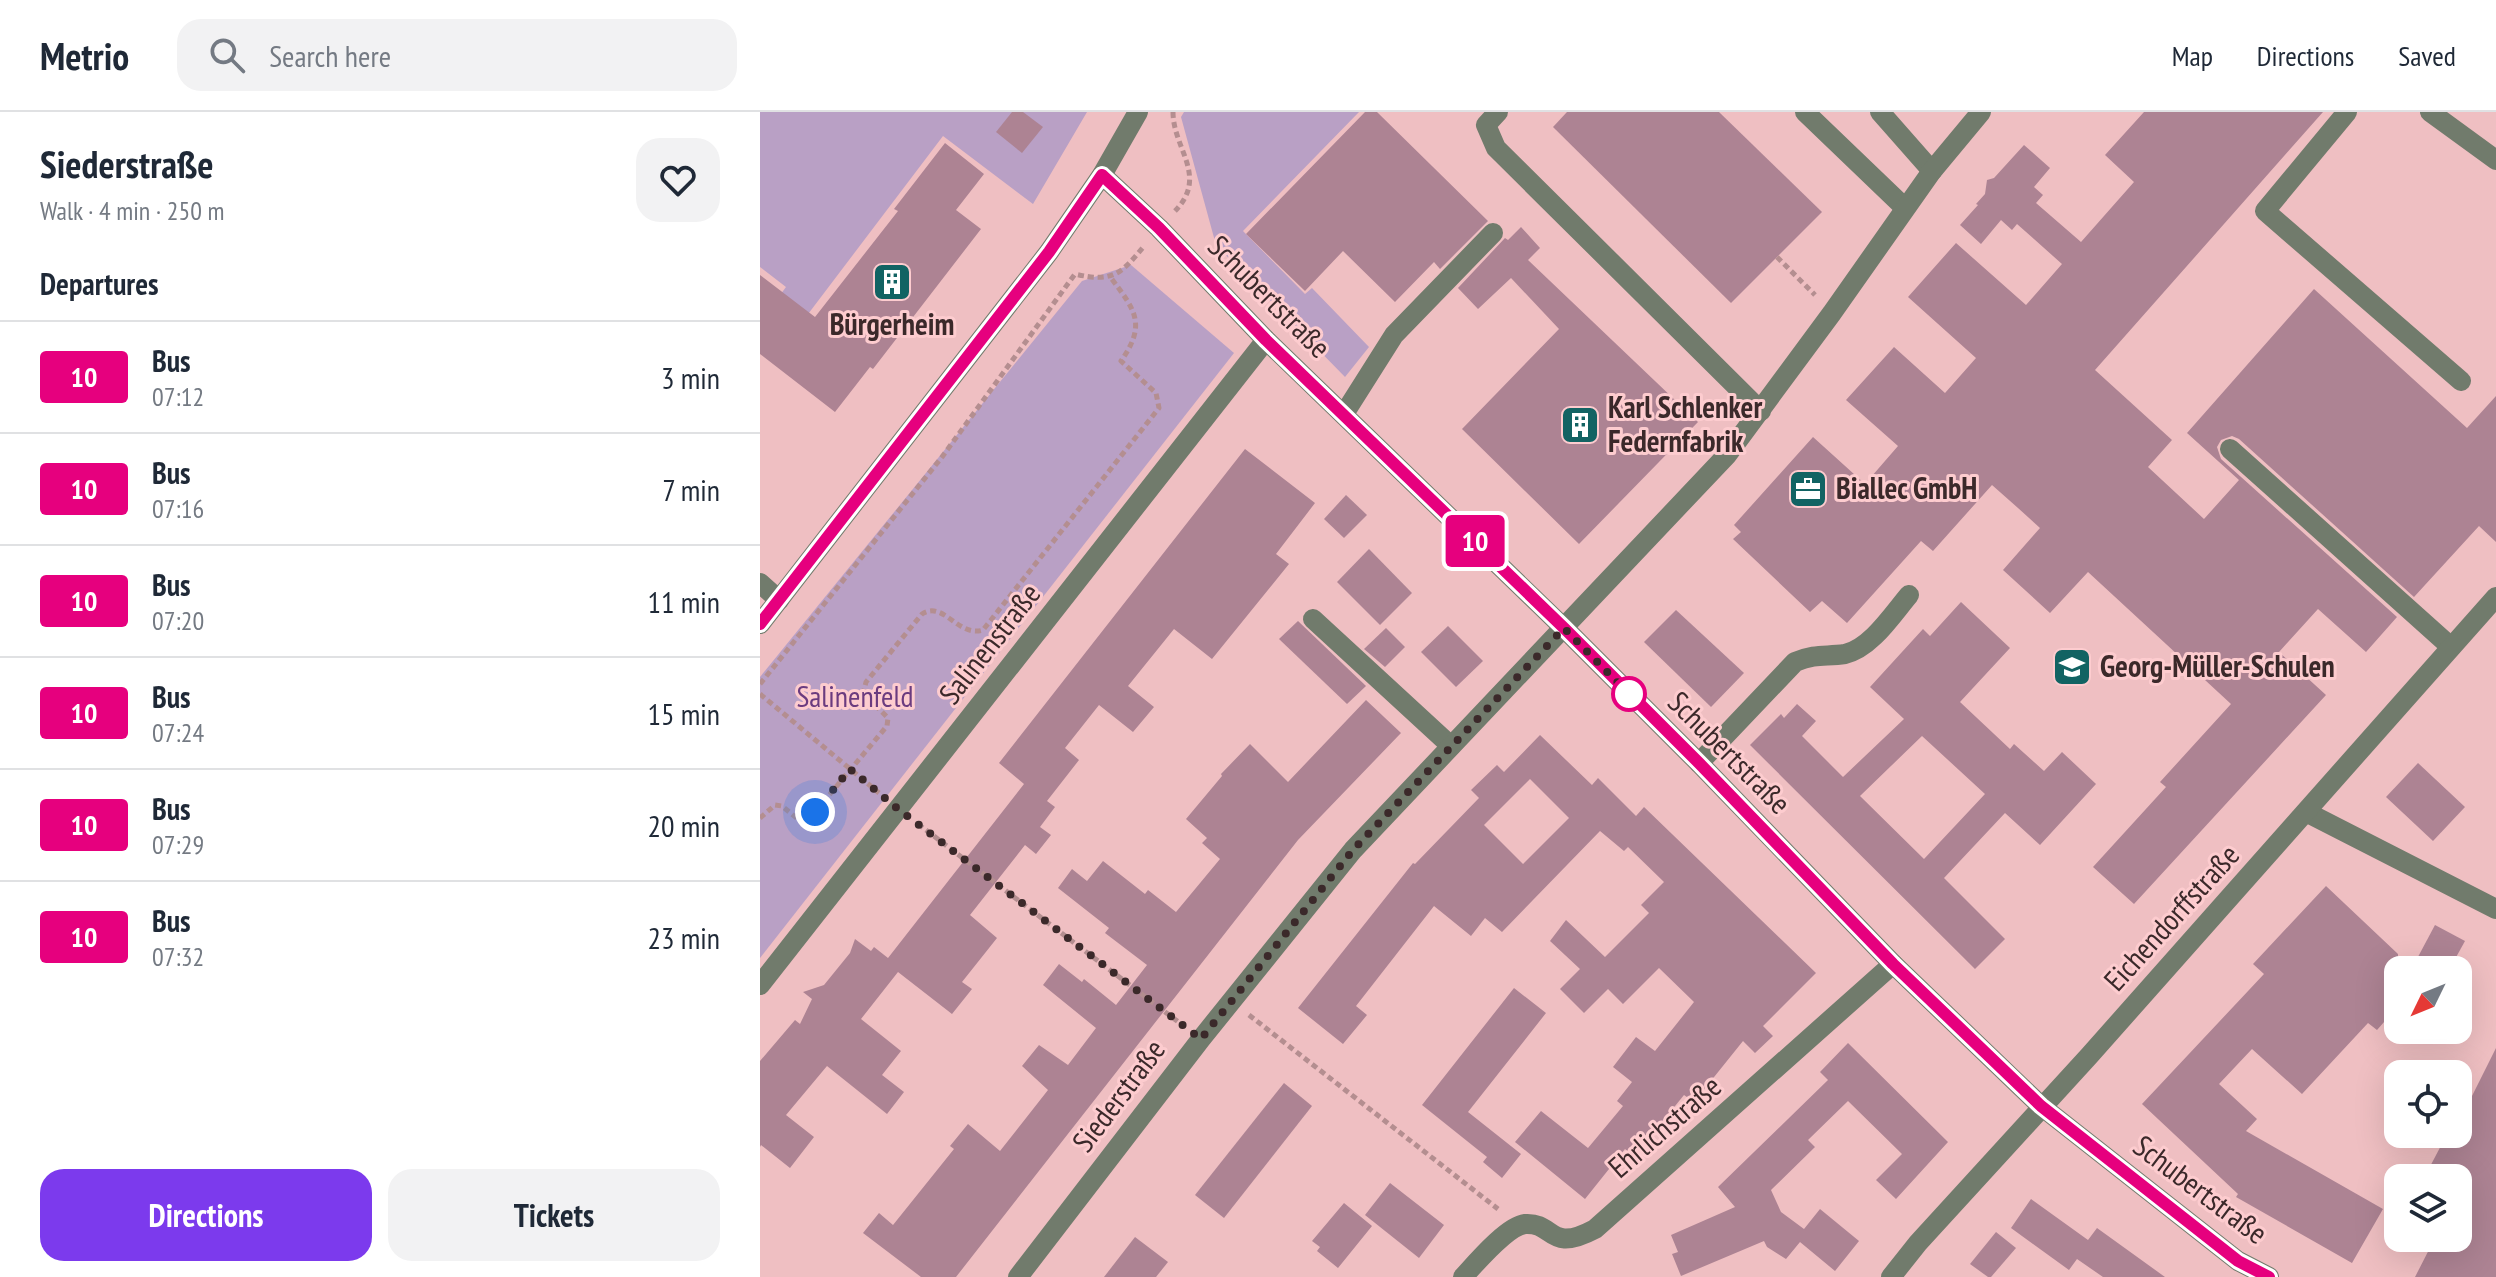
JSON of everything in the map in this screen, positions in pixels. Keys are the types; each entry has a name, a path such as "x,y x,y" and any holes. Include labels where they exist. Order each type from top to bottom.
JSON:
{"street":[{"path":"760,624 1049,252 1102,175 1138,112"},
{"path":"1498,112 1486,125 1496,148 1761,411"},
{"path":"1805,112 1905,208"},
{"path":"1880,112 1932,171"},
{"name":"Siederstraße","path":"1018,1277 1201,1039 1353,850 1727,455 1932,171 1981,112"},
{"path":"2347,112 2265,211 2461,381"},
{"path":"2430,112 2496,160"},
{"name":"Schubertstraße","path":"1102,175 1159,228 1266,340 1564,628 1893,964 2041,1106 2238,1261 2269,1277"},
{"path":"1344,414 1394,335 1493,233"},
{"name":"Salinenstraße","path":"760,985 1266,340"},
{"path":"2230,449 2451,647"},
{"path":"760,583 779,600"},
{"path":"1699,763 1795,662 1815,654 1844,654 1862,647 1909,595"},
{"name":"Eichendorffstraße","path":"1891,1277 1918,1243 2496,597"},
{"path":"1313,619 1451,746"},
{"path":"2306,812 2496,909"},
{"name":"Ehrlichstraße","path":"1463,1277 1510,1232 1524,1224 1540,1227 1557,1239 1578,1237 1595,1229 1893,964"}],"path":[{"path":"760,684 942,457 1075,274 1111,278 1122,271 1183,202 1192,177 1173,112"},
{"path":"1777,257 1832,313"},
{"path":"760,818 775,805 782,806 799,820 808,818 887,726 888,718 867,697 864,690 866,682 922,614 937,610 966,631 974,633 983,630 1159,408 1156,393 1121,361 1133,345 1135,310 1111,278"},
{"path":"760,694 898,809 1201,1039"},
{"path":"1232,1002 1498,1209"}],"green space":[{"path":"760,112 1087,112 1033,204 943,136 796,330 769,310 786,287 760,267"},
{"path":"1184,112 1359,112 1243,231 1305,294 1312,288 1369,347 1345,377 1216,245 1181,117"},
{"name":"Salinenfeld","path":"1131,265 1234,353 760,958 760,677 1082,281"}],"building":[{"path":"1012,112 1023,112 1043,127 1022,153 996,132"},
{"path":"1365,112 1377,112 1488,221 1440,269 1434,262 1395,302 1343,251 1305,291 1246,234"},
{"path":"1567,112 1719,112 1822,212 1731,303 1553,127"},
{"path":"2144,112 2323,112 2095,370 2172,440 2148,467 2204,519 2239,480 2187,433 2314,289 2467,428 2496,396 2496,542 2479,526 2414,597 2239,439 2232,436 2221,440 2217,447 2221,459 2397,617 2366,652 2318,609 2279,652 2326,695 2134,904 2093,867 2166,787 2160,782 2231,704 2088,572 2050,613 2003,570 2040,528 1992,485 1933,551 1921,541 1847,623 1822,601 1810,612 1733,539 1741,532 1734,525 1813,437 1865,484 1898,446 1846,400 1894,347 1945,393 1976,358 1908,297 1956,243 2026,305 2062,264 2017,224 2012,230 2001,220 1981,244 1960,225 1985,194 1987,180 1994,178 2024,145 2050,168 2034,187 2043,195 2036,203 2081,242 2134,182 2105,155"},
{"name":"Bürgerheim","path":"945,143 984,174 956,210 981,229 873,369 870,367 835,412 760,354 760,275 815,317 898,211 894,209"},
{"name":"Karl Schlenker Federnfabrik","path":"1521,227 1540,248 1528,260 1698,422 1579,544 1462,429 1559,329 1511,278 1478,309 1458,288 1505,238 1508,240"},
{"path":"1245,449 1315,503 1276,554 1289,564 1212,659 1174,629 1128,686 1154,707 1133,732 1099,705 1065,748 1079,760 1047,801 1055,807 1040,827 1051,835 1036,854 1025,845 970,915 997,938 962,982 972,989 952,1014 898,972 861,1019 901,1051 882,1075 904,1092 887,1114 827,1066 786,1115 814,1137 790,1168 760,1147 760,1061 795,1020 800,1024 812,999 803,992 824,985 850,953 855,939 871,951 874,947 888,958 1024,784 999,763"},
{"path":"1346,495 1367,515 1344,538 1324,519"},
{"path":"1369,549 1412,593 1380,625 1337,582"},
{"path":"1961,602 2010,648 1960,702 2010,749 2014,744 2044,771 2062,752 2096,784 2040,845 2005,813 1944,878 2005,939 1975,969 1750,745 1781,714 1784,718 1797,704 1816,721 1802,736 1843,777 1904,719 1870,687 1923,629 1930,636","holes":["1922,736 1985,794 1924,859 1860,796"]},
{"path":"1676,610 1744,673 1711,707 1644,642"},
{"path":"1298,621 1366,686 1347,704 1279,639"},
{"path":"1448,626 1483,661 1456,687 1421,652"},
{"path":"1386,628 1405,647 1385,667 1364,649"},
{"path":"1366,700 1401,733 1298,840 956,1277 921,1277 863,1233 879,1213 893,1225 954,1149 950,1146 968,1124 1000,1151 1048,1090 1022,1066 1039,1045 1068,1065 1096,1028 1043,985 1059,964 1082,982 1084,979 1116,1005 1147,965 1105,933 1109,928 1058,888 1072,869 1087,881 1103,861 1145,894 1148,890 1176,912 1220,859 1202,843 1207,838 1186,819 1221,774 1250,744 1288,782"},
{"path":"1540,735 1592,785 1598,778 1636,816 1644,807 1816,973 1763,1026 1773,1036 1755,1053 1743,1041 1694,1102 1684,1095 1658,1127 1655,1124 1630,1153 1625,1149 1585,1199 1515,1142 1541,1111 1588,1148 1623,1106 1617,1101 1632,1082 1613,1067 1636,1037 1655,1051 1694,1002 1659,968 1623,1004 1608,989 1584,1013 1560,989 1580,969 1550,941 1566,920 1605,957 1649,913 1641,905 1664,882 1628,847 1624,851 1600,831 1502,932 1485,918 1471,936 1434,906 1356,1006 1367,1015 1343,1044 1298,1008 1413,863 1479,798 1471,790 1497,765 1504,772","holes":["1530,779 1569,818 1523,864 1484,825"]},
{"path":"2418,763 2465,807 2433,841 2386,797"},
{"path":"2326,886 2398,954 2384,956 2384,1022 2377,1030 2368,1023 2302,1094 2252,1049 2219,1084 2257,1119 2246,1131 2383,1209 2352,1263 2236,1197 2238,1194 2142,1104 2264,974 2253,964"},
{"path":"2435,925 2465,941 2457,956 2418,956"},
{"path":"1514,988 1546,1013 1468,1112 1521,1154 1502,1178 1483,1162 1487,1157 1422,1105"},
{"path":"1848,1043 1948,1142 1896,1199 1876,1180 1902,1154 1848,1101 1808,1140 1815,1147 1771,1190 1781,1212 1804,1229 1820,1209 1859,1241 1835,1271 1800,1242 1786,1259 1767,1247 1764,1241 1681,1276 1672,1254 1678,1252 1671,1235 1735,1207 1718,1187 1828,1080 1820,1072"},
{"path":"2496,1048 2496,1277 2415,1277 2428,1252 2472,1252 2472,1164 2431,1164 2440,1148 2472,1148 2472,1096"},
{"path":"1284,1083 1312,1106 1224,1218 1195,1195"},
{"path":"1390,1183 1444,1225 1419,1258 1365,1215"},
{"path":"2031,1199 2088,1240 2097,1228 2165,1277 2103,1277 2077,1259 2069,1270 2011,1228"},
{"path":"1344,1203 1372,1226 1338,1268 1317,1251 1320,1247 1312,1241"},
{"path":"1996,1232 2016,1248 1988,1277 1970,1264"},
{"path":"1135,1237 1168,1262 1156,1277 1104,1277"}],"bus line":[{"name":"10","path":"760,624 1049,252 1102,175 1159,228 1266,340 1564,628 1893,964 2041,1106 2238,1261 2269,1277"}],"place":[{"name":"Bürgerheim","path":"892,282"},
{"name":"Karl Schlenker Federnfabrik","path":"1580,425"},
{"name":"Biallec GmbH","path":"1808,489"},
{"name":"Georg-Müller-Schulen","path":"2072,667"}],"route":[{"path":"815,812 850,769 898,809 1201,1039 1353,850 1564,628 1629,694"}]}
